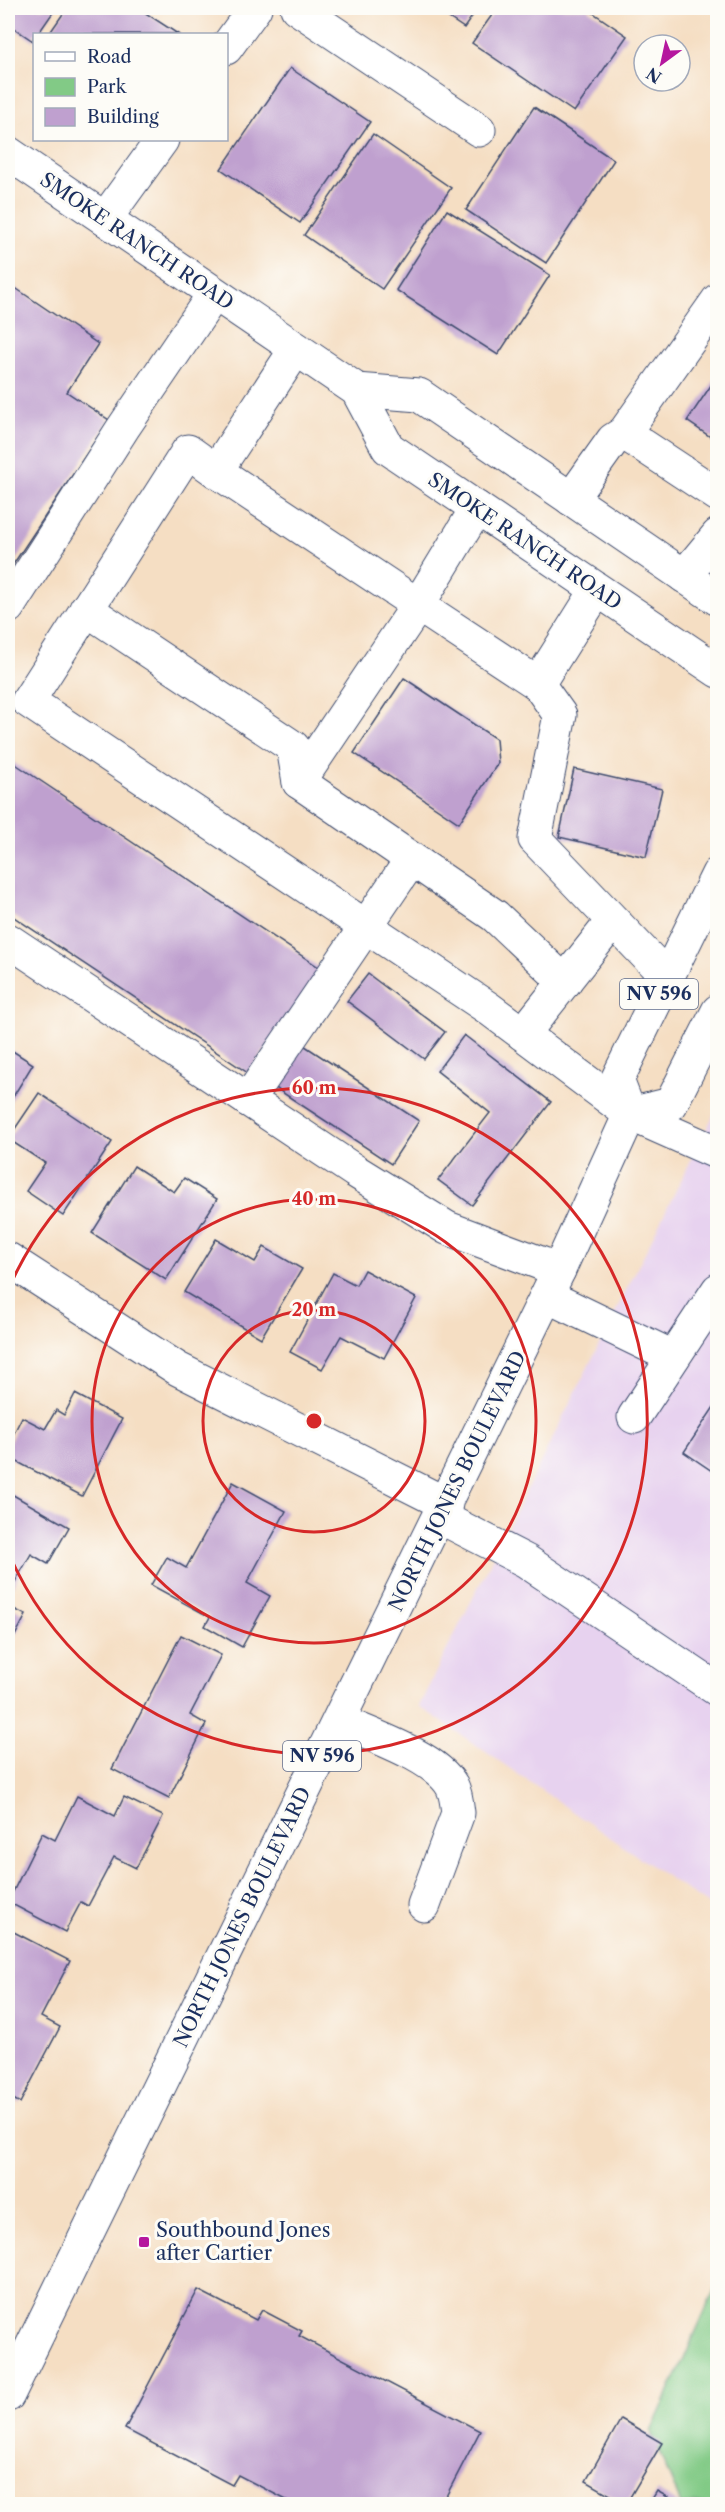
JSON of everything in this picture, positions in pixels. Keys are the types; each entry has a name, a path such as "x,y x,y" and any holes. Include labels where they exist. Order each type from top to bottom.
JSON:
{"main road":[{"path":"228,45 255,8"},
{"path":"297,8 479,130"},
{"path":"105,219 161,141"},
{"name":"SMOKE RANCH ROAD","path":"8,153 357,390 388,448 717,671"},
{"path":"8,607 123,428 214,294"},
{"path":"571,499 613,440 624,433 717,300"},
{"path":"216,471 296,349"},
{"name":"SMOKE RANCH ROAD","path":"357,390 419,395 717,599"},
{"path":"624,433 717,495"},
{"path":"667,977 535,839 560,715 538,684 188,451 28,702 368,926 523,1034 630,1114 717,1154"},
{"path":"299,783 418,605 477,508"},
{"path":"684,576 717,535"},
{"path":"538,684 597,590"},
{"path":"86,609 293,747 299,783 495,916 565,982"},
{"path":"248,1100 411,860"},
{"name":"NV 596","path":"717,874 617,1080 630,1114 671,1104 717,1011"},
{"path":"523,1034 612,922"},
{"path":"8,940 248,1100 447,1228 553,1283 673,1358"},
{"name":"NORTH JONES BOULEVARD","path":"8,2395 443,1510 553,1283 630,1114"},
{"path":"8,1259 177,1369 443,1510 526,1561 717,1690"},
{"path":"634,1417 717,1290"},
{"path":"339,1721 429,1762 452,1786 458,1813 424,1905"}],"shaded area":[{"path":"717,1108 717,1911 419,1706"}],"green space":[{"path":"717,2284 717,2504 681,2504 651,2432"}],"building":[{"path":"8,8 56,8 39,33 33,33 33,41 8,24"},
{"path":"67,8 138,8 176,33 50,33"},
{"path":"434,8 478,8 464,28"},
{"path":"497,8 586,8 627,36 574,112 472,43"},
{"path":"290,68 370,122 300,223 221,169"},
{"path":"534,107 614,160 546,263 466,210"},
{"path":"373,134 451,188 382,289 304,235"},
{"path":"447,210 550,275 498,355 396,290"},
{"path":"8,283 98,344 67,392 109,420 8,572"},
{"path":"718,375 718,442 687,421"},
{"path":"404,678 496,739 498,763 459,823 354,753"},
{"path":"8,759 323,970 248,1073 8,913"},
{"path":"574,769 662,789 646,857 559,837"},
{"path":"368,974 445,1032 424,1059 347,1001"},
{"path":"464,1035 551,1102 472,1205 438,1180 490,1113 437,1071"},
{"path":"302,1044 419,1121 391,1164 274,1087"},
{"path":"8,1048 33,1064 8,1105"},
{"path":"39,1093 112,1142 63,1216 26,1191 45,1163 8,1139"},
{"path":"134,1166 174,1192 184,1178 217,1199 166,1280 92,1233"},
{"path":"216,1239 255,1262 264,1247 302,1269 261,1338 184,1292"},
{"path":"364,1270 416,1298 384,1358 341,1336 322,1369 290,1352 333,1273 356,1285"},
{"path":"75,1394 122,1419 82,1496 8,1457 8,1445 22,1417 45,1429 56,1410 64,1415"},
{"path":"718,1401 718,1475 684,1452"},
{"path":"233,1482 286,1511 247,1583 270,1596 242,1647 205,1626 210,1617 151,1585 167,1557 186,1568"},
{"path":"8,1492 69,1527 48,1564 31,1554 8,1594"},
{"path":"8,1606 26,1615 8,1649"},
{"path":"181,1635 221,1655 190,1715 206,1724 169,1798 112,1769"},
{"path":"77,1796 115,1816 124,1797 163,1816 136,1868 114,1857 88,1906 81,1902 65,1932 8,1902 42,1833 55,1840"},
{"path":"8,1929 70,1961 41,2017 60,2027 20,2103 8,2096"},
{"path":"198,2290 256,2320 262,2310 302,2331 299,2336 480,2431 442,2504 294,2504 238,2475 232,2485 125,2429"},
{"path":"621,2419 662,2443 626,2504 586,2481"},
{"path":"657,2491 680,2504 649,2504"},
{"path":"595,2497 607,2504 591,2504"}],"place":[{"name":"Southbound Jones after Cartier","path":"144,2242"}]}
